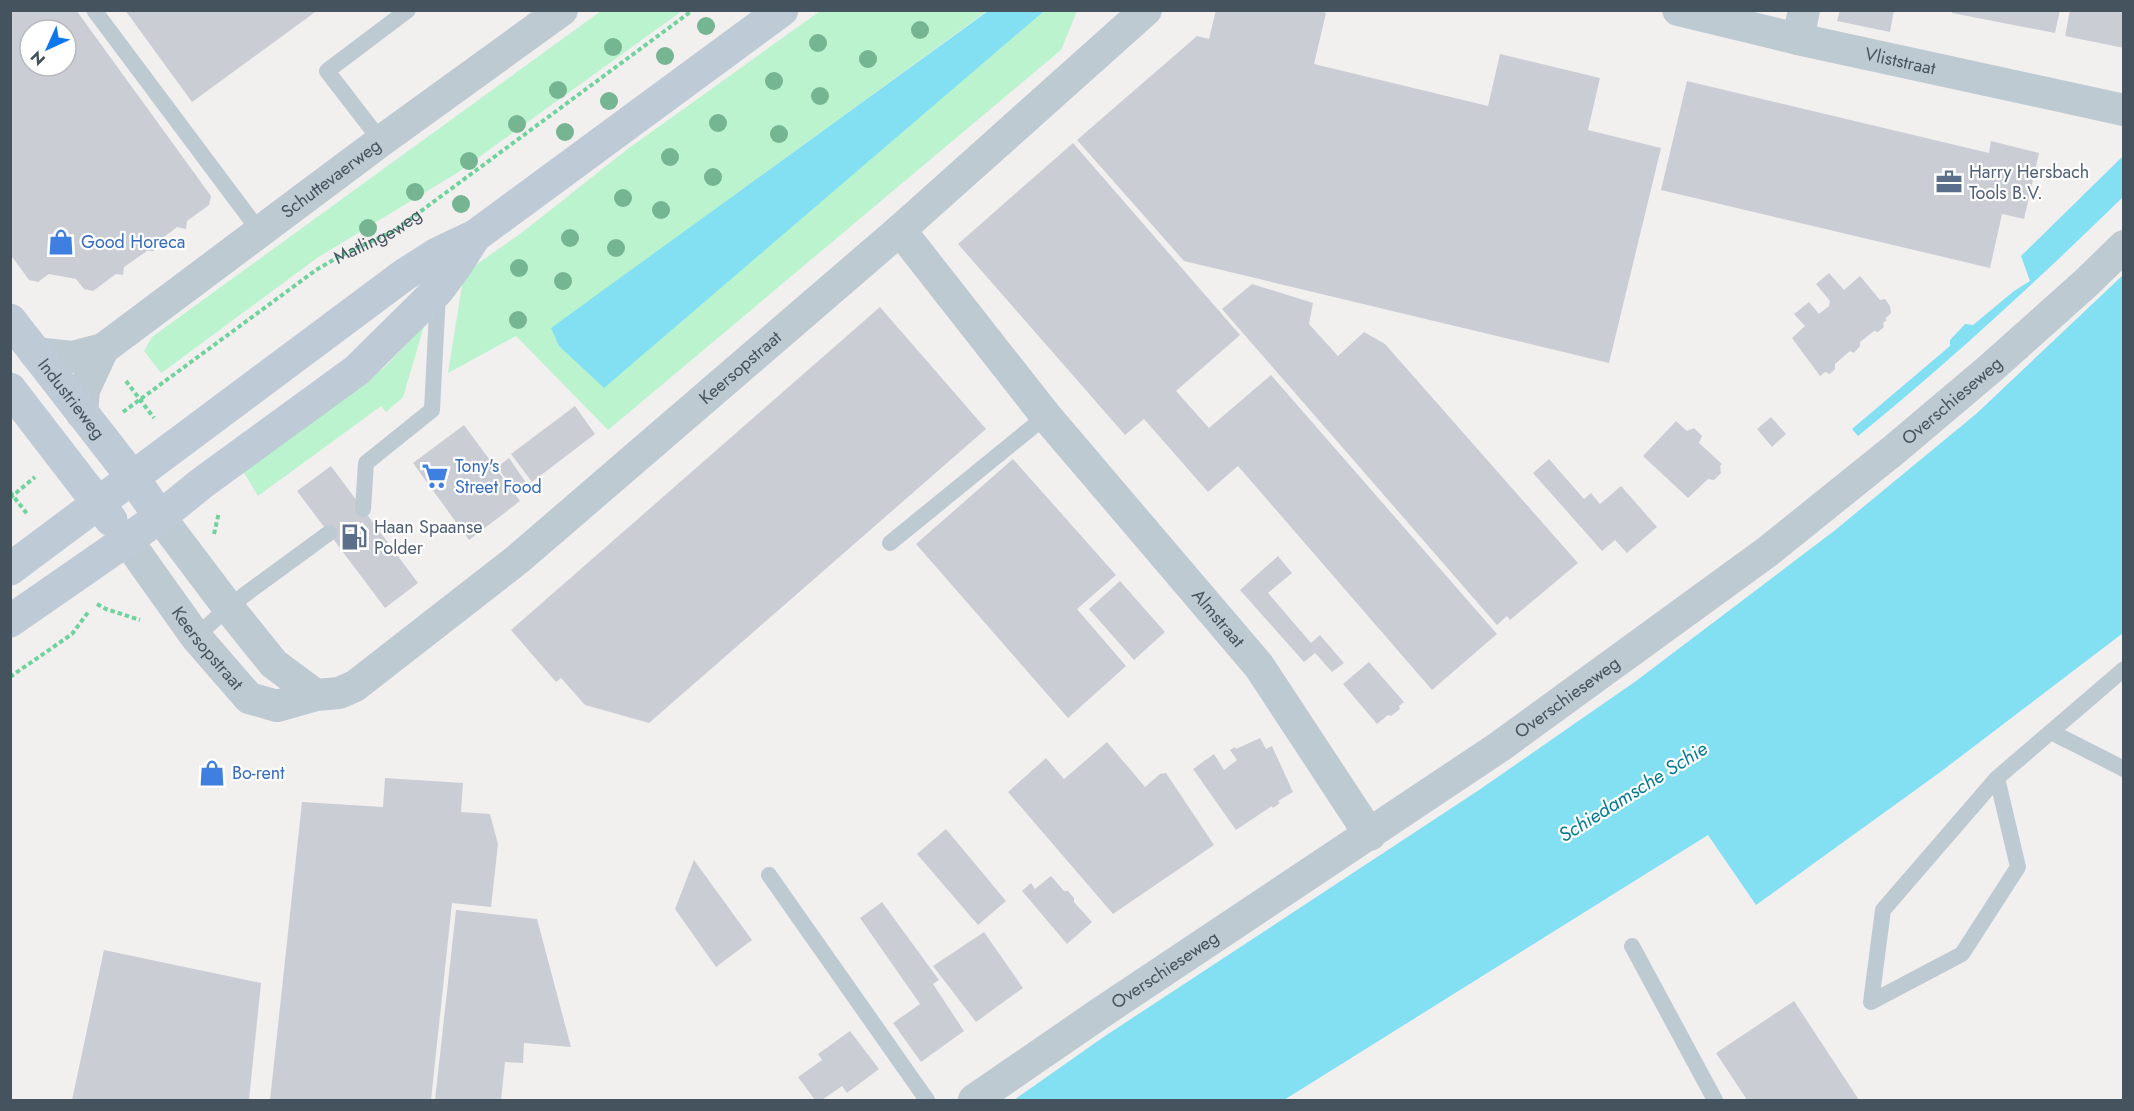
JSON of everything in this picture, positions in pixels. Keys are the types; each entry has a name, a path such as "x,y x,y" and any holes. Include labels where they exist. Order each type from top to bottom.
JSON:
{"main road":[{"path":"10,569 404,275 437,254 475,236 782,10"},
{"path":"10,621 160,517 202,483 357,370 438,290 475,236"},
{"name":"Industrieweg","path":"10,320 133,478 160,517"},
{"path":"10,389 127,540"}],"street":[{"name":"Schuttevaerweg","path":"35,353 72,357 103,348 381,141 562,10"},
{"name":"Keersopstraat","path":"127,540 196,637 249,698 277,706 316,695 339,693 355,686 518,559 900,230 1146,10"},
{"name":"Vliststraat","path":"1678,10 1801,25 2124,110"},
{"name":"Almstraat","path":"900,230 1046,416 1259,666 1370,835"},
{"name":"Overschieseweg","path":"974,1101 1099,1014 1499,747 1767,552 1984,374 2124,246"},
{"name":"Schuttevaerweg","path":"89,423 84,390 103,348"},
{"path":"160,517 274,664 316,695"}],"lane":[{"path":"94,10 260,232"},
{"path":"381,141 327,71 408,10"},
{"path":"363,509 366,463 432,410 438,290"},
{"path":"890,543 1046,416"},
{"path":"196,637 228,607 329,533"},
{"path":"1997,778 2018,867 1962,954 1871,1002 1883,910 1997,778 2124,669"},
{"path":"2051,732 2124,769"},
{"path":"769,875 927,1101"},
{"path":"1632,946 1715,1101"}],"path":[{"name":"Matlingeweg","path":"89,423 316,270 394,231 693,10"},
{"path":"10,677 72,634 95,603"}],"green space":[{"path":"601,11 682,11 457,173 317,258 161,373 144,351 152,337"},
{"path":"820,11 987,11 552,328 1044,11 1077,11 1061,50 608,430 516,336 448,373 464,273 520,234 629,148"},
{"path":"424,326 403,397 386,412 381,406 258,496 243,471 385,367"}],"water":[{"path":"988,11 1044,11 604,388 559,346 551,328"},
{"path":"2123,158 2123,197 1993,320 1858,436 1852,429 1950,346 1950,340 1965,324 1973,325 2014,291 2030,281 2021,256"},
{"name":"Schiedamsche Schie","path":"2123,275 2123,633 1939,773 1756,905 1708,835 1284,1100 1014,1100 1105,1036 1479,790 1636,681 1834,531 1976,414"}],"building":[{"path":"10,10 76,10 211,196 209,205 187,221 186,229 177,227 155,244 154,251 147,251 124,267 123,275 116,274 93,291 84,289 76,279 49,274 38,282 29,280 13,258 10,258"},
{"path":"125,10 318,10 192,102"},
{"path":"1216,10 1318,10 1326,13 1314,64 1488,106 1500,54 1600,78 1588,130 1661,148 1609,363 1184,261 1077,140 1197,36 1209,39"},
{"path":"1840,10 1894,10 1890,32 1837,21"},
{"path":"1952,10 2060,10 2055,33 1952,13"},
{"path":"2070,10 2124,10 2124,48 2065,36"},
{"path":"1687,81 1989,153 1991,141 2039,153 2024,219 2002,214 1990,268 1661,190"},
{"path":"1073,143 1240,335 1176,391 1209,428 1271,375 1497,634 1432,690 1238,466 1208,492 1144,419 1125,435 958,244"},
{"path":"1829,273 1844,290 1860,276 1880,300 1885,299 1890,306 1891,313 1883,323 1884,327 1878,332 1874,331 1860,342 1860,346 1854,353 1850,351 1835,364 1835,369 1830,374 1825,372 1820,376 1792,338 1805,326 1794,314 1809,302 1819,314 1829,306 1830,301 1816,284"},
{"path":"1252,284 1313,303 1309,324 1338,356 1364,332 1385,344 1578,563 1510,620 1507,616 1497,625 1222,309"},
{"path":"880,307 986,429 649,723 585,705 561,678 556,682 511,630"},
{"path":"575,406 595,434 532,482 511,454"},
{"path":"1771,417 1786,434 1772,447 1757,429"},
{"path":"1676,421 1687,431 1694,428 1702,436 1699,443 1722,464 1721,473 1714,480 1708,479 1688,498 1643,456"},
{"path":"464,425 520,501 469,540 413,463"},
{"path":"509,458 527,484 516,492 497,467"},
{"path":"1013,459 1116,575 1077,609 1126,666 1068,718 916,544"},
{"path":"1549,459 1584,499 1591,493 1600,504 1621,486 1657,527 1627,553 1615,540 1602,551 1533,473"},
{"path":"331,466 418,583 385,608 297,491"},
{"path":"1278,556 1292,573 1268,593 1311,643 1320,635 1344,663 1332,672 1315,653 1304,662 1240,590"},
{"path":"1120,581 1165,632 1134,660 1089,609"},
{"path":"1369,662 1404,702 1399,706 1400,709 1377,724 1343,684"},
{"path":"1260,738 1266,749 1272,746 1293,792 1278,801 1280,803 1273,808 1272,806 1236,830 1193,769 1214,754 1224,770 1237,760 1230,750"},
{"path":"1107,742 1145,787 1160,774 1166,773 1214,845 1113,914 1008,792 1046,758 1064,779"},
{"path":"385,778 463,783 461,812 490,814 498,844 491,907 452,903 431,1100 270,1100 302,802 383,807"},
{"path":"946,829 1006,901 978,925 917,854"},
{"path":"694,860 752,940 716,967 675,909"},
{"path":"1051,876 1064,891 1068,891 1074,898 1074,902 1092,922 1067,944 1022,891 1031,883 1035,889"},
{"path":"882,902 939,980 933,984 964,1031 921,1062 893,1023 920,1004 860,918"},
{"path":"456,910 537,919 571,1047 524,1043 523,1063 505,1062 501,1100 435,1100"},
{"path":"984,932 1023,988 976,1022 933,966"},
{"path":"104,950 261,983 249,1100 72,1100"},
{"path":"1794,1001 1859,1100 1747,1100 1716,1053"},
{"path":"850,1031 879,1069 847,1093 842,1086 822,1100 815,1100 798,1077 822,1060 818,1054"}],"place":[{"name":"Harry Hersbach Tools B.V.","path":"1949,182"},
{"name":"Good Horeca","path":"61,242"},
{"name":"Tony's Street Food","path":"435,476"},
{"name":"Haan Spaanse Polder","path":"354,537"},
{"name":"Bo-rent","path":"212,773"}]}
